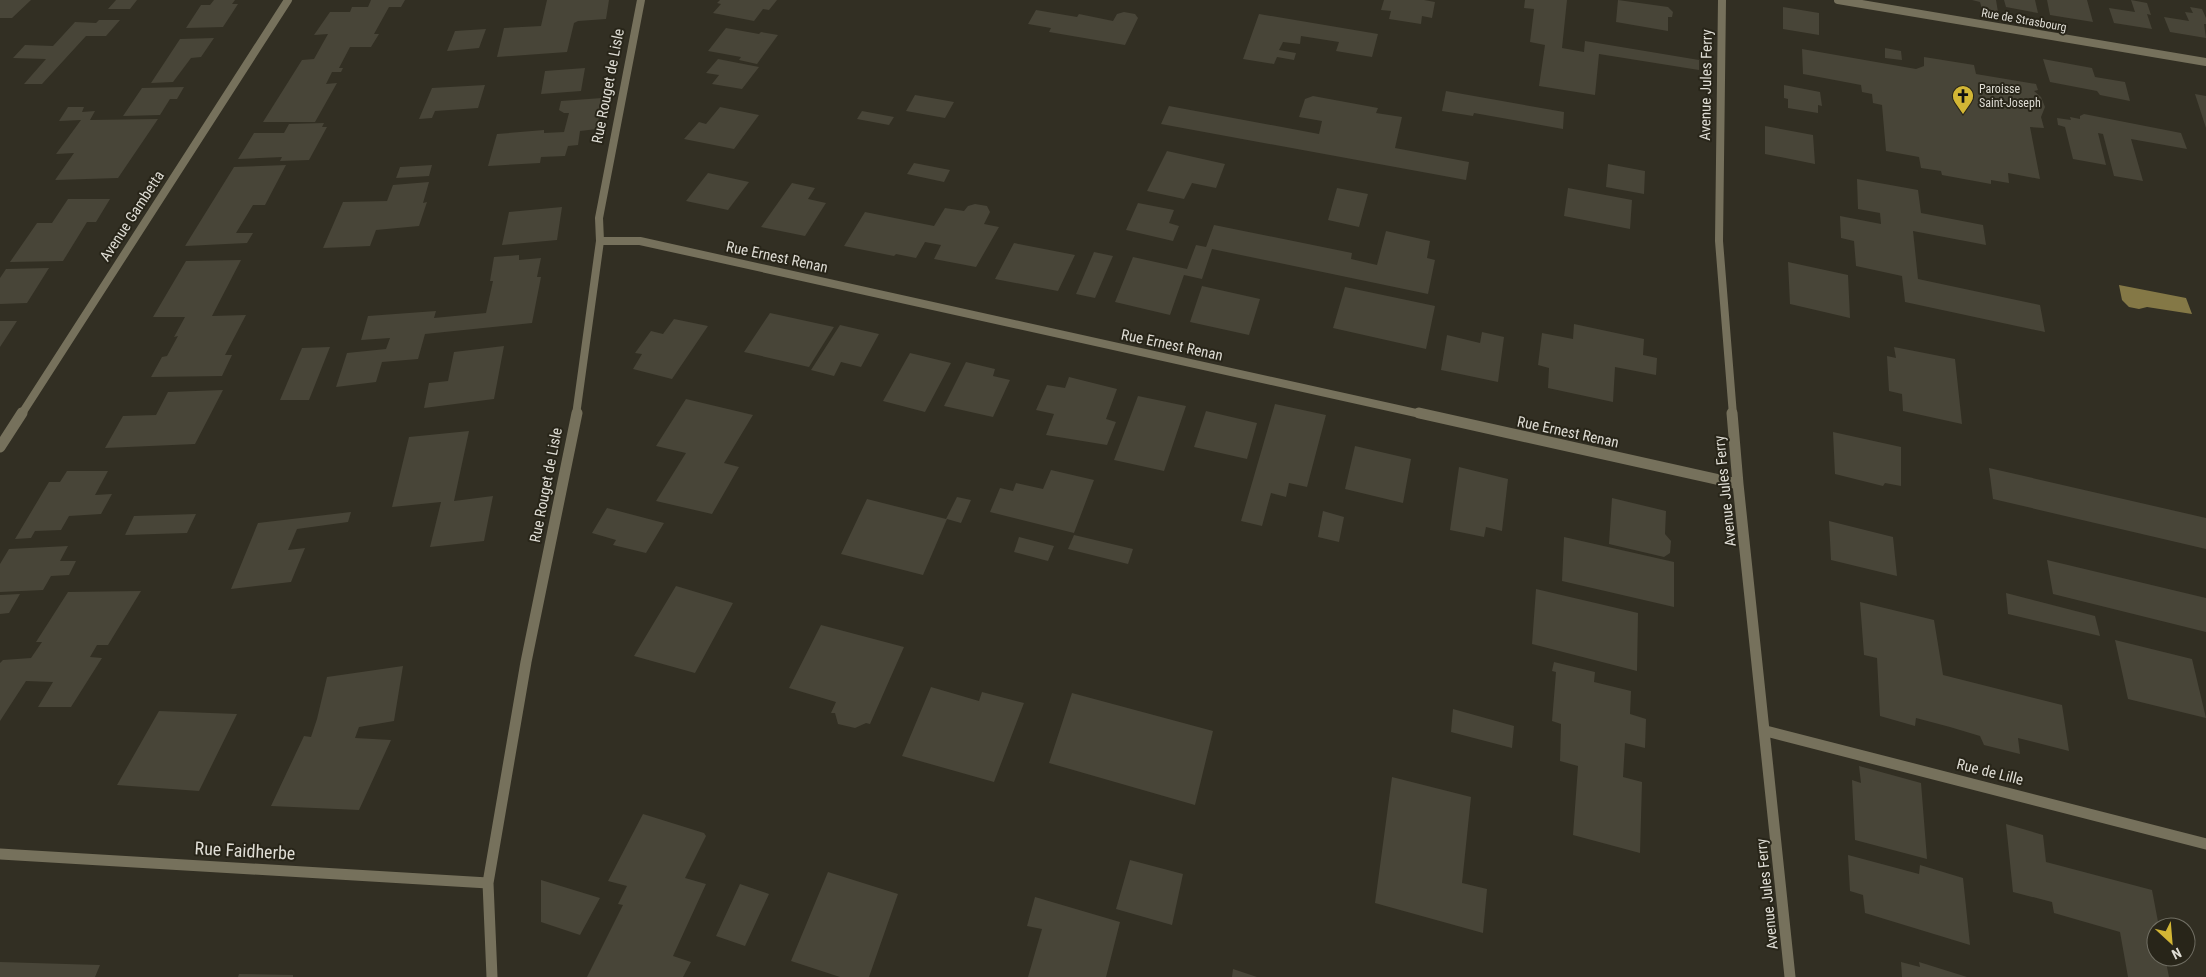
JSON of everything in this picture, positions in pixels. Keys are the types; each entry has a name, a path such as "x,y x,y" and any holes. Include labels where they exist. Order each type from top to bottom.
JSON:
{"street":[{"name":"Avenue Gambetta","path":"0,447 288,0"},
{"name":"Rue Rouget de Lisle","path":"492,977 488,883 526,662 574,433 600,241 600,218 640,0"},
{"name":"Avenue Jules Ferry","path":"1722,0 1719,241 1738,484 1766,731 1790,977"},
{"name":"Rue de Strasbourg","path":"1838,0 2206,62"},
{"name":"Rue Ernest Renan","path":"600,241 640,241 1738,484"},
{"name":"Rue de Lille","path":"1766,731 2206,844"},
{"name":"Rue Faidherbe","path":"0,854 488,883"}],"shaded area":[{"path":"2119,285 2186,298 2192,314 2147,307 2139,309 2129,307 2122,300"}],"building":[{"path":"0,0 31,0 12,18 0,18"},
{"path":"116,0 137,0 130,9 108,9"},
{"path":"214,0 235,0 232,4 238,4 223,27 186,28 201,5 210,5"},
{"path":"371,0 405,0 401,7 389,7 374,34 379,34 371,47 350,47 339,68 343,68 341,72 332,72 326,84 337,83 315,122 263,122 302,60 314,59 328,34 314,35 330,12 350,12 352,7 368,7"},
{"path":"547,0 609,0 606,19 574,23 567,52 497,57 504,28 541,26"},
{"path":"720,0 777,0 769,10 763,9 754,21 713,13 721,4 717,3"},
{"path":"1384,0 1424,0 1435,2 1432,18 1422,16 1421,24 1389,19 1391,11 1381,10"},
{"path":"1525,0 1567,0 1562,48 1584,52 1585,41 1699,60 1699,70 1599,54 1595,95 1539,86 1545,45 1530,42 1534,9 1524,8"},
{"path":"1618,0 1668,7 1673,12 1672,17 1668,17 1668,31 1616,22"},
{"path":"1972,0 1996,0 1998,12 1982,9 1980,2"},
{"path":"2004,0 2035,0 2038,13 2006,7"},
{"path":"2047,0 2087,0 2093,22 2050,15"},
{"path":"2131,0 2147,3 2151,15 2147,14 2152,29 2114,23 2109,8 2135,12"},
{"path":"1783,7 1819,13 1819,35 1783,29"},
{"path":"2190,7 2202,9 2206,18 2206,24 2204,24 2206,38 2170,32 2164,17 2189,21 2185,12 2193,13"},
{"path":"1036,10 1077,17 1079,14 1113,21 1117,14 1124,12 1135,14 1138,18 1125,45 1049,32 1051,28 1028,24"},
{"path":"1259,14 1378,34 1372,57 1336,51 1339,42 1301,36 1300,44 1283,42 1279,50 1296,53 1294,60 1277,57 1274,64 1243,59"},
{"path":"99,20 120,20 106,36 86,36 42,84 24,84 46,59 13,58 25,45 53,46 75,22 96,23"},
{"path":"726,28 759,34 761,32 778,35 757,64 739,60 741,57 708,51"},
{"path":"486,29 479,48 447,51 455,31"},
{"path":"214,38 201,57 191,58 173,82 151,83 180,39"},
{"path":"1885,48 1901,51 1902,60 1885,58"},
{"name":"Paroisse Saint-Joseph","path":"1802,49 1916,69 1924,66 1924,57 1974,65 1976,74 2036,84 2038,90 2034,91 2041,97 2045,107 2041,117 2044,128 2030,127 2040,179 2008,173 2009,183 1991,180 1991,184 1942,175 1941,171 1921,168 1919,157 1886,151 1882,105 1873,103 1872,94 1862,92 1861,85 1803,74"},
{"path":"718,59 759,67 742,89 712,84 719,75 706,73"},
{"path":"2043,59 2092,68 2095,77 2125,82 2130,101 2100,95 2097,91 2050,82"},
{"path":"585,68 581,91 541,94 545,71"},
{"path":"485,85 478,108 435,111 432,118 419,119 432,88"},
{"path":"1784,85 1820,92 1822,106 1818,105 1818,113 1788,108 1788,99 1784,98"},
{"path":"184,87 177,99 170,99 160,115 123,116 142,88"},
{"path":"1446,91 1564,112 1563,129 1474,113 1473,116 1442,111"},
{"path":"2195,94 2206,96 2206,128"},
{"path":"915,95 954,102 945,118 906,111"},
{"path":"1313,96 1378,108 1376,113 1402,117 1395,148 1469,162 1466,180 1161,124 1169,106 1319,134 1322,121 1299,117 1305,99"},
{"path":"602,98 597,129 580,131 578,145 568,146 565,156 541,157 540,163 488,166 497,134 544,130 544,133 564,132 569,113 559,110 561,101"},
{"path":"68,107 84,107 82,112 95,111 90,120 158,119 118,178 55,180 74,153 56,154 81,120 59,121"},
{"path":"720,107 759,115 734,149 684,139 699,122 706,124"},
{"path":"862,111 894,117 889,125 857,119"},
{"path":"2084,114 2181,133 2187,149 2131,139 2143,181 2114,176 2103,134 2098,133 2106,165 2073,159 2065,127 2058,125 2057,118 2071,120 2070,117 2080,119 2080,116"},
{"path":"324,123 322,127 327,127 309,160 280,161 282,157 238,159 254,133 284,133 289,124"},
{"path":"1765,126 1813,135 1815,164 1765,154"},
{"path":"1167,151 1225,164 1216,188 1192,183 1184,199 1147,191"},
{"path":"914,163 950,170 944,182 907,174"},
{"path":"1608,164 1645,171 1644,194 1606,187"},
{"path":"286,165 265,205 253,205 236,233 253,233 247,243 185,246 234,167"},
{"path":"432,165 429,176 396,178 400,167"},
{"path":"708,173 749,182 728,210 686,201"},
{"path":"1857,179 1918,190 1921,213 1983,225 1986,245 1913,231 1918,279 2040,305 2045,332 1905,302 1902,276 1856,266 1854,241 1841,238 1840,216 1881,224 1880,213 1858,209"},
{"path":"429,182 423,203 427,202 419,226 376,230 370,246 323,248 343,202 387,201 393,185"},
{"path":"792,183 815,188 808,199 826,203 805,236 761,227"},
{"path":"1337,188 1368,194 1359,227 1328,220"},
{"path":"1568,188 1632,200 1630,229 1564,216"},
{"path":"68,199 110,199 96,222 87,222 63,261 10,262 37,223 52,223"},
{"path":"1138,203 1174,210 1169,223 1179,226 1173,241 1126,230"},
{"path":"975,204 987,206 990,212 984,224 999,227 976,267 934,259 941,245 925,242 916,258 896,254 894,256 844,246 865,212 934,226 945,208 964,211 968,206"},
{"path":"562,207 557,240 502,245 509,212"},
{"path":"1214,225 1352,253 1351,259 1377,265 1386,231 1430,241 1427,258 1435,260 1428,294 1212,249 1202,279 1184,275 1170,315 1115,302 1133,257 1187,269 1196,245 1206,247"},
{"path":"1014,243 1075,255 1058,291 995,279"},
{"path":"1094,252 1113,256 1095,298 1076,294"},
{"path":"519,255 519,260 541,258 537,277 541,277 532,323 425,334 418,359 382,362 376,382 336,387 347,353 386,349 390,338 361,340 368,316 436,311 434,318 486,313 493,281 490,281 494,257"},
{"path":"241,260 212,316 246,315 225,355 232,355 222,376 151,377 162,357 167,356 178,336 174,337 185,317 153,317 186,261"},
{"path":"1788,262 1848,275 1850,318 1790,304"},
{"path":"49,268 27,303 0,304 0,278 6,269"},
{"path":"1202,286 1260,299 1249,335 1190,322"},
{"path":"1345,287 1435,306 1426,349 1333,328"},
{"path":"770,313 834,327 809,367 744,352"},
{"path":"674,319 708,326 672,379 633,369 642,354 635,353 651,331 663,334"},
{"path":"0,321 17,321 0,347"},
{"path":"1574,324 1644,339 1643,355 1657,358 1656,375 1615,367 1613,402 1548,388 1549,368 1538,365 1542,333 1573,339"},
{"path":"840,325 879,334 861,367 841,362 834,376 811,370"},
{"path":"1482,332 1504,337 1498,382 1441,370 1447,335 1480,343"},
{"path":"504,346 494,399 424,408 429,383 448,381 454,352"},
{"path":"330,347 309,400 280,400 302,348"},
{"path":"1894,347 1955,359 1962,424 1903,411 1902,394 1889,391 1887,356 1896,358"},
{"path":"910,353 951,363 925,412 883,401"},
{"path":"966,362 995,369 993,376 1010,380 993,417 944,406"},
{"path":"1069,377 1117,389 1106,419 1116,422 1107,445 1046,435 1054,414 1036,410 1047,385 1065,388"},
{"path":"223,390 195,444 105,448 123,416 156,415 168,392"},
{"path":"1138,396 1186,406 1164,471 1114,460"},
{"path":"686,399 753,415 724,463 739,467 712,514 656,501 686,453 656,446"},
{"path":"1275,404 1326,415 1307,487 1289,483 1286,497 1271,493 1262,526 1241,521"},
{"path":"1206,411 1257,423 1247,459 1194,447"},
{"path":"469,431 454,501 493,496 484,541 430,547 441,502 392,507 409,437"},
{"path":"1833,432 1901,447 1901,486 1885,483 1883,486 1835,474"},
{"path":"1355,446 1411,459 1403,503 1345,489"},
{"path":"1459,467 1508,479 1502,531 1486,527 1484,537 1450,530"},
{"path":"1989,468 2206,518 2206,549 1993,499"},
{"path":"1051,470 1094,480 1074,533 990,512 1000,488 1013,491 1016,483 1043,489"},
{"path":"67,471 108,471 95,495 112,494 101,514 69,516 61,530 35,531 31,538 15,539 49,482 60,482"},
{"path":"957,497 971,500 961,523 947,519 923,575 841,554 867,499 946,519"},
{"path":"1612,498 1666,511 1665,534 1671,541 1670,553 1664,557 1609,544"},
{"path":"607,508 664,523 646,553 613,545 616,540 592,533"},
{"path":"1323,511 1344,517 1339,542 1318,537"},
{"path":"351,512 348,522 297,529 288,550 305,548 291,582 231,589 258,523"},
{"path":"196,514 187,533 125,535 134,516"},
{"path":"1829,521 1893,537 1897,576 1831,560"},
{"path":"1074,535 1133,549 1128,564 1068,549"},
{"path":"1019,537 1054,546 1048,561 1014,552"},
{"path":"1564,537 1674,562 1674,607 1562,581"},
{"path":"68,546 60,561 76,561 69,575 51,576 43,590 0,592 0,564 9,549"},
{"path":"2047,560 2206,598 2206,632 2053,594"},
{"path":"676,586 733,603 695,673 634,656"},
{"path":"1536,589 1638,613 1637,671 1532,644"},
{"path":"141,591 108,645 97,645 90,657 102,658 71,707 38,707 53,682 26,681 0,721 0,663 3,660 31,658 42,642 36,642 68,592"},
{"path":"2006,593 2095,616 2100,636 2008,614"},
{"path":"20,594 9,613 0,614 0,595"},
{"path":"1860,602 1934,620 1943,675 2062,705 2069,751 2018,738 2020,754 1984,745 1980,736 1950,727 1916,718 1915,726 1880,716 1877,658 1864,655"},
{"path":"821,625 904,647 870,724 866,723 855,728 838,724 835,713 831,713 836,702 789,688"},
{"path":"2115,640 2192,659 2206,718 2128,699"},
{"path":"1554,662 1595,672 1594,682 1631,691 1630,714 1646,719 1645,748 1625,743 1623,777 1642,782 1640,853 1573,835 1578,766 1560,761 1561,724 1552,721 1556,672 1552,671"},
{"path":"403,666 394,721 359,727 355,738 391,740 359,810 271,806 304,736 311,737 327,677"},
{"path":"931,687 979,701 982,692 1024,703 994,782 902,756"},
{"path":"1072,693 1213,731 1195,805 1049,763"},
{"path":"1453,709 1514,726 1512,748 1451,732"},
{"path":"159,711 237,714 199,791 117,785"},
{"path":"1859,766 1921,783 1927,859 1855,840 1852,780 1861,783"},
{"path":"1392,777 1471,797 1462,883 1487,889 1483,933 1375,903"},
{"path":"643,814 704,833 706,836 685,878 706,884 673,956 691,962 683,977 587,977 623,905 618,904 627,886 608,881"},
{"path":"2006,824 2043,835 2046,862 2152,890 2157,917 2146,917 2146,967 2167,967 2169,977 2128,977 2120,932 2054,913 2052,902 2013,892"},
{"path":"1848,855 1919,874 1920,865 1963,878 1970,945 1865,913 1863,895 1850,891"},
{"path":"1130,860 1183,874 1172,925 1116,909"},
{"path":"828,872 898,894 869,977 840,977 791,961"},
{"path":"541,880 600,898 580,935 541,922"},
{"path":"740,884 769,894 745,946 716,936"},
{"path":"1035,897 1120,922 1106,977 1028,977 1042,929 1027,926"},
{"path":"0,962 100,965 95,977 0,977"},
{"path":"1901,962 1920,967 1919,962 1967,977 1902,977"},
{"path":"1233,969 1257,977 1232,977"},
{"path":"239,974 293,975 293,977 238,977"}],"place":[{"name":"Paroisse Saint-Joseph","path":"1963,115"}]}
